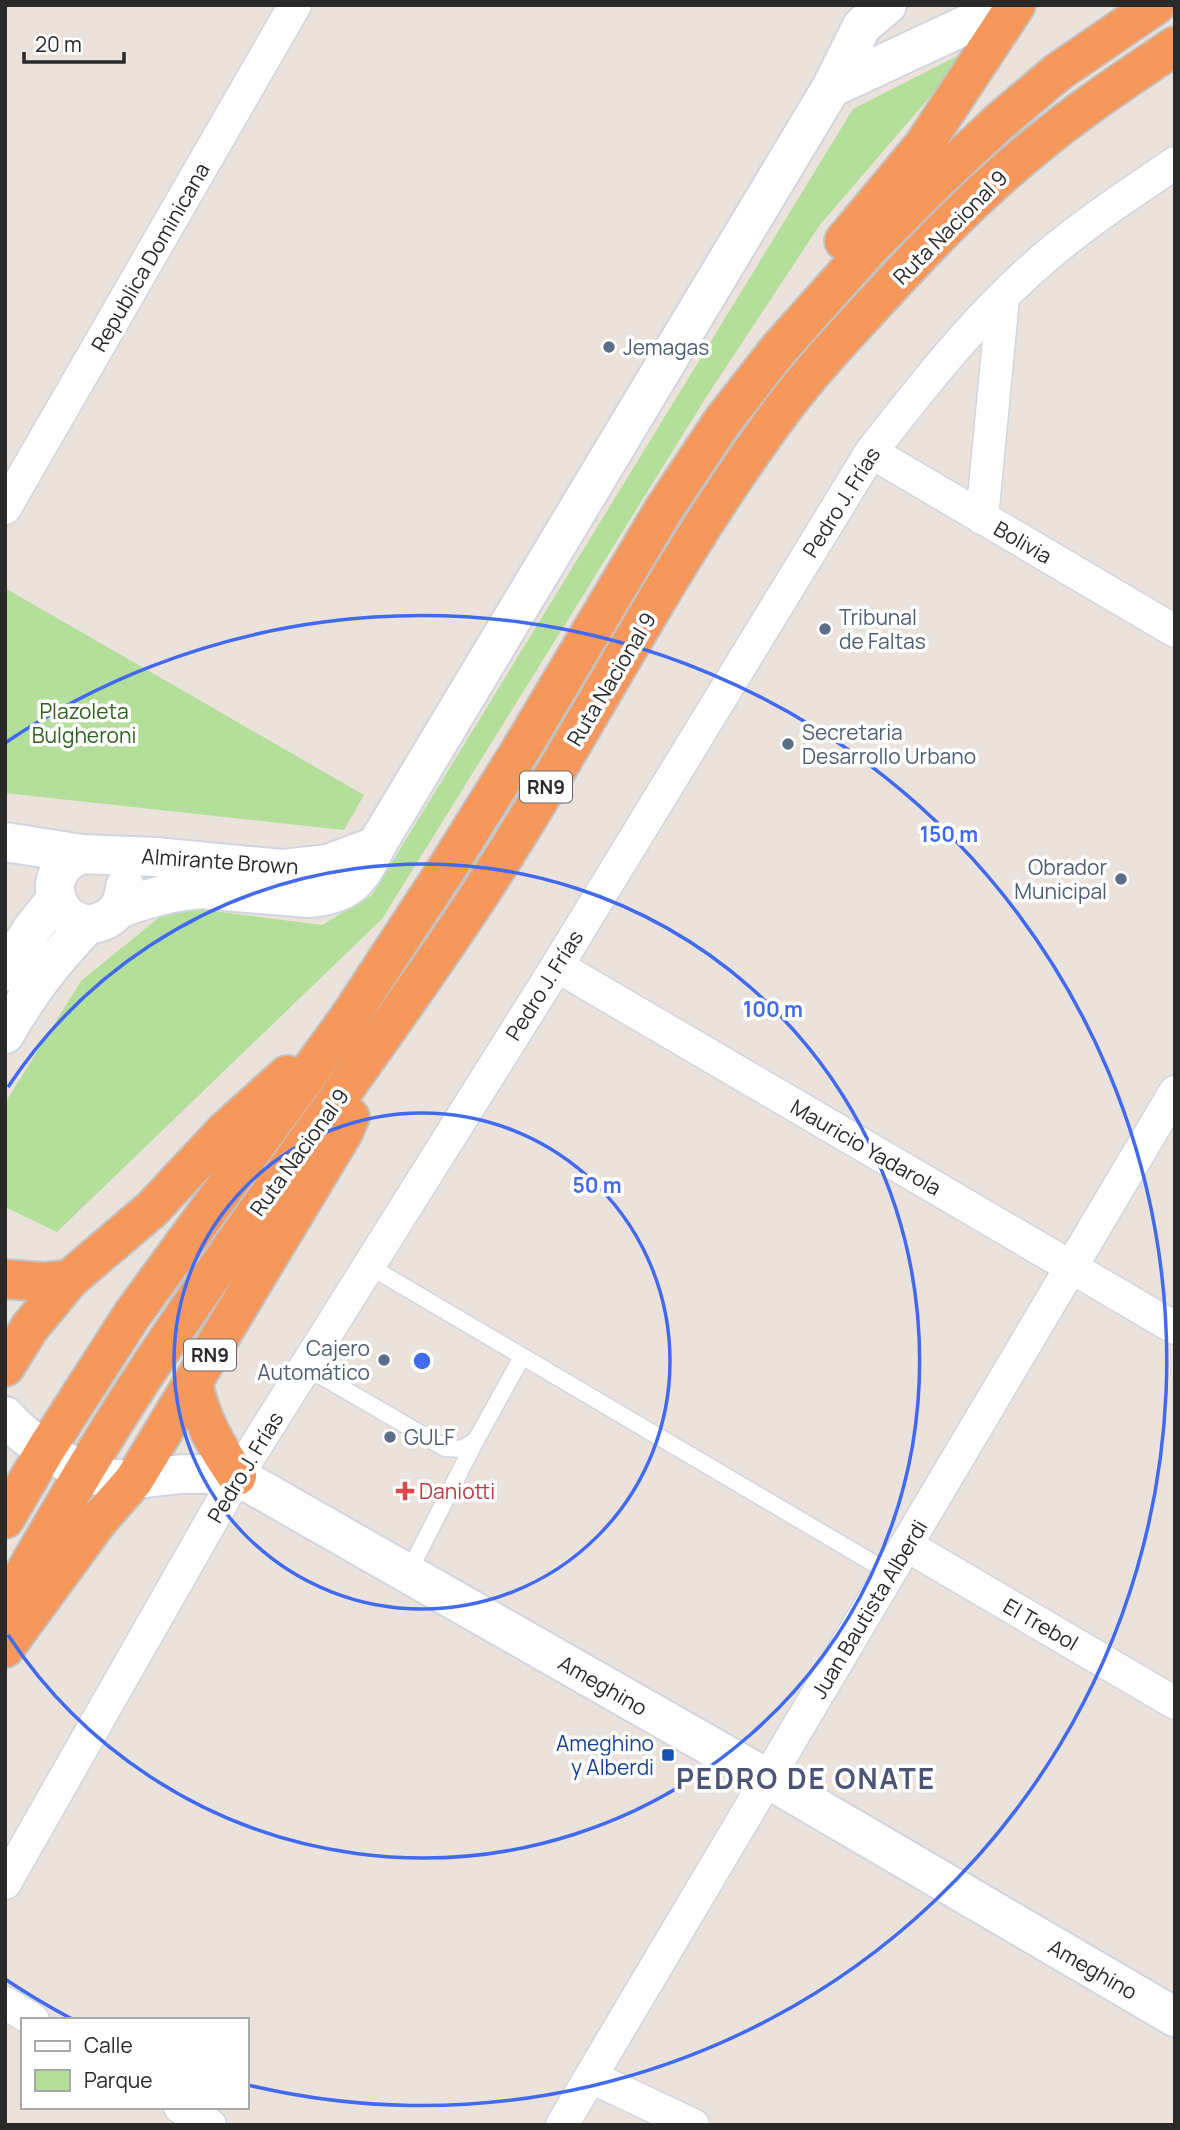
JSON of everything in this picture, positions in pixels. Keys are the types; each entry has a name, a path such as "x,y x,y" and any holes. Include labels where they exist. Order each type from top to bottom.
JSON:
{"highway":[{"path":"778,351 836,249 923,146 1016,5"},
{"name":"Ruta Nacional 9","path":"5,1519 46,1449 132,1315 348,1019 520,751 664,509 722,422 778,351 868,249 939,178 1058,72 1156,5"},
{"name":"Ruta Nacional 9","path":"5,1607 83,1470 153,1361 380,1041 477,898 693,541 781,411 925,248 985,189 1082,109 1175,46"},
{"name":"RN9","path":"5,1367 30,1327 71,1279 152,1209 225,1131 348,1019"},
{"name":"RN9","path":"5,1648 98,1521 134,1480 343,1133 380,1041"},
{"path":"5,1279 44,1282 71,1279"},
{"path":"192,1383 198,1409 218,1448 237,1476"}],"street":[{"name":"Republica Dominicana","path":"5,508 295,5"},
{"path":"5,851 55,895 65,914 72,919 103,916 162,894 185,890 202,889 308,898 324,897 351,886 360,876 831,88 862,26 887,5"},
{"path":"831,88 1009,5"},
{"name":"Pedro J. Frías","path":"5,1883 237,1476 557,965 871,452 918,392 1033,267 1175,163"},
{"path":"982,518 1003,298"},
{"name":"Bolivia","path":"871,452 1175,631"},
{"name":"Almirante Brown","path":"5,842 92,855 295,868 328,864 376,846"},
{"path":"5,972 55,895 55,882 61,867 92,855"},
{"name":"Almirante Brown","path":"92,855 119,869 124,878 123,899 103,916"},
{"path":"5,1034 44,973 103,916"},
{"name":"Mauricio Yadarola","path":"557,965 1175,1328"},
{"name":"Juan Bautista Alberdi","path":"562,2125 1175,1092"},
{"name":"Ameghino","path":"5,1416 20,1433 46,1449 83,1470 113,1479 134,1480 198,1473 237,1476 768,1779 1175,2017"},
{"name":"El Trebol","path":"906,1545 1175,1703"},
{"path":"5,2003 30,2018"},
{"path":"591,2077 693,2125"},
{"path":"183,2109 210,2125"}],"lane":[{"path":"369,1266 890,1573"},
{"path":"408,1573 476,1440 523,1357"},
{"path":"306,1367 445,1448 462,1449 476,1440"}],"green space":[{"path":"971,49 819,226 705,399 382,919 57,1232 5,1207 5,1103 81,981 173,906 322,925 372,895 853,109"},
{"name":"Plazoleta Bulgheroni","path":"5,588 364,795 344,830 5,793"}],"place":[{"name":"Jemagas","path":"609,347"},
{"name":"Tribunal de Faltas","path":"825,629"},
{"name":"Secretaria Desarrollo Urbano","path":"788,744"},
{"name":"Obrador Municipal","path":"1121,879"},
{"name":"Cajero Automático","path":"384,1360"},
{"name":"GULF","path":"390,1437"},
{"name":"Daniotti","path":"405,1491"},
{"name":"Ameghino y Alberdi","path":"668,1755"}],"district":[{"name":"PEDRO DE ONATE","path":"806,1778"}]}
